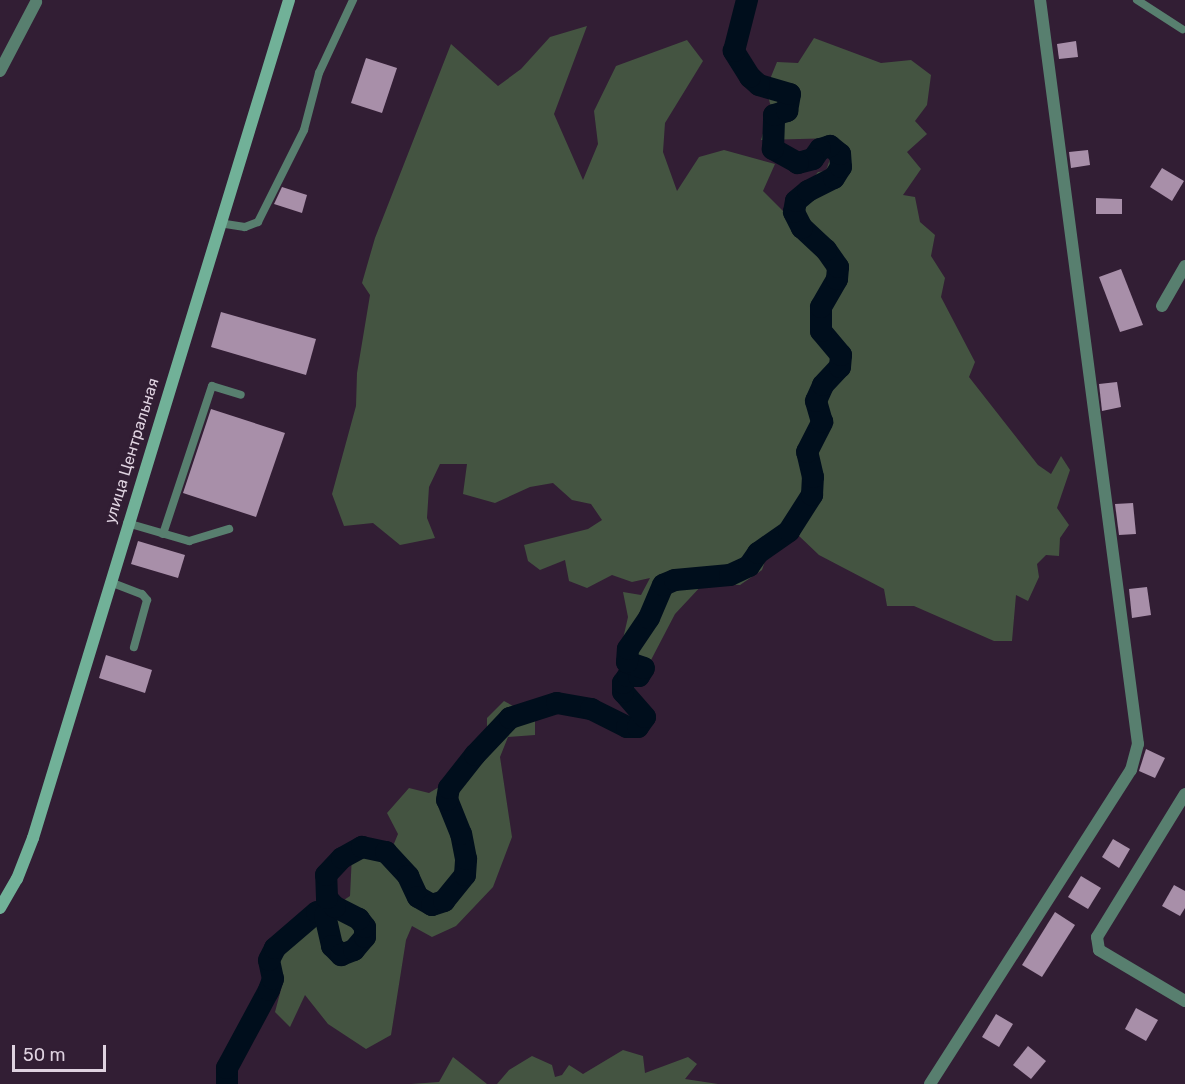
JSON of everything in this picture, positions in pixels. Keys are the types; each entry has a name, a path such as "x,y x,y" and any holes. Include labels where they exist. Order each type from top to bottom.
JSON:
{"main road":[{"name":"улица Центральная","path":"0,908 17,879 33,838 127,524 289,0"}],"street":[{"path":"930,1084 1131,770 1138,744 1040,0"},
{"path":"0,71 36,2"},
{"path":"1162,306 1185,266"},
{"path":"1185,796 1097,937 1099,950 1185,1001"}],"lane":[{"path":"219,223 245,227 258,222 304,130 319,73 353,0"},
{"path":"1137,0 1182,29"},
{"path":"163,534 212,386 242,395"},
{"path":"127,524 189,541 229,529"},
{"path":"110,582 142,594 147,600 134,647"}],"green space":[{"path":"587,26 554,114 583,180 598,144 594,111 616,66 687,40 703,61 665,123 663,152 677,191 699,157 724,150 775,164 763,191 785,213 799,219 801,192 818,172 826,171 837,138 761,140 771,107 766,89 777,62 798,63 814,38 881,63 911,60 931,75 927,105 915,121 927,134 907,152 921,169 903,195 915,197 920,222 935,235 931,256 945,278 941,297 975,362 969,377 1038,465 1051,474 1061,456 1070,470 1057,508 1069,525 1060,538 1059,556 1046,555 1037,564 1039,577 1028,601 1016,595 1012,641 994,641 914,606 887,606 884,589 819,555 798,535 770,546 762,570 740,585 703,584 675,614 651,660 620,652 628,617 623,592 641,595 650,578 632,582 612,575 587,588 569,581 565,560 540,570 528,561 524,545 588,529 602,520 591,504 572,500 553,483 530,487 495,503 463,494 467,464 440,464 429,487 427,518 435,538 400,545 373,523 344,526 332,494 356,406 357,373 370,295 362,283 375,238 451,44 498,86 521,69 550,37"},
{"path":"504,701 535,718 535,735 508,737 500,757 512,837 493,887 456,926 432,937 412,926 406,940 391,1035 366,1049 328,1024 305,995 290,1027 275,1012 283,982 279,957 297,931 350,896 352,854 388,858 398,834 387,813 409,788 429,793 454,778 471,749 487,735 487,718"},
{"path":"623,1050 643,1056 645,1073 688,1057 697,1064 685,1079 718,1084 497,1084 509,1070 532,1056 552,1065 555,1077 562,1075 569,1065 583,1074"},
{"path":"453,1057 487,1084 411,1084 439,1082"}],"building":[{"path":"1076,41 1078,57 1059,59 1057,44"},
{"path":"366,58 397,68 382,113 351,103"},
{"path":"1088,150 1090,165 1071,168 1069,152"},
{"path":"1162,168 1184,181 1172,201 1150,187"},
{"path":"282,187 307,195 302,213 274,204"},
{"path":"1096,198 1122,199 1122,214 1096,214"},
{"path":"1121,269 1143,325 1120,332 1099,277"},
{"path":"221,312 316,339 306,375 211,347"},
{"path":"1117,382 1121,407 1102,411 1099,384"},
{"path":"211,409 285,433 256,517 183,493"},
{"path":"1133,503 1136,534 1119,535 1115,504"},
{"path":"138,541 185,555 178,578 131,564"},
{"path":"1147,587 1151,615 1132,618 1129,589"},
{"path":"106,655 152,670 145,693 99,678"},
{"path":"1146,749 1165,758 1155,778 1139,771"},
{"path":"1113,839 1130,849 1119,868 1102,857"},
{"path":"1081,876 1101,888 1088,909 1068,897"},
{"path":"1174,885 1185,891 1185,908 1180,916 1162,906"},
{"path":"1055,912 1075,925 1042,977 1022,965"},
{"path":"1136,1008 1158,1020 1146,1041 1125,1029"},
{"path":"996,1014 1013,1024 999,1047 982,1037"},
{"path":"1028,1046 1046,1061 1031,1079 1013,1065"}],"waterway":[{"path":"227,1084 227,1068 273,979 269,960 275,948 317,912 325,915 332,946 341,955 354,950 365,937 365,927 359,919 335,907 327,898 326,875 342,858 362,847 386,852 408,876 418,897 432,905 444,901 465,875 466,859 461,834 447,800 449,788 475,755 510,718 557,703 591,709 627,727 638,727 645,717 623,692 623,683 628,676 639,676 644,668 627,662 628,649 649,618 663,585 675,580 730,575 749,566 758,553 789,531 812,495 813,477 807,452 822,422 816,401 823,385 840,367 841,355 821,331 821,307 837,279 838,267 826,250 802,228 794,212 796,201 808,191 834,178 841,167 840,154 830,146 820,149 813,159 798,163 773,149 774,115 787,111 790,94 759,85 750,77 734,51 747,0"}]}
